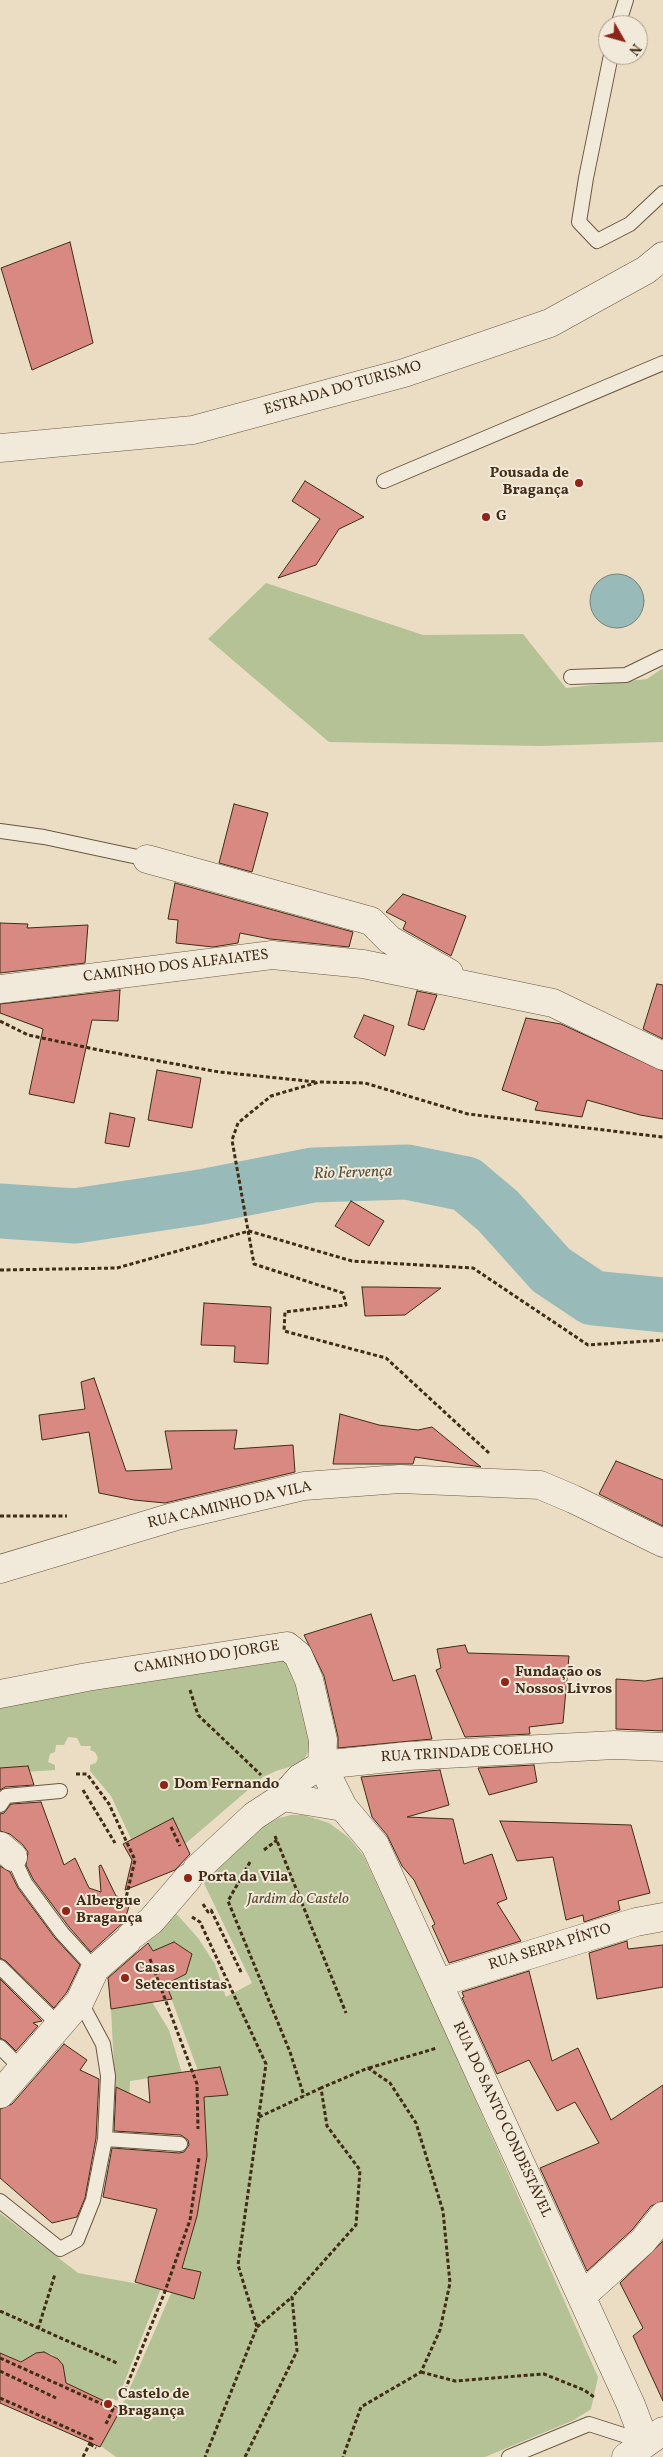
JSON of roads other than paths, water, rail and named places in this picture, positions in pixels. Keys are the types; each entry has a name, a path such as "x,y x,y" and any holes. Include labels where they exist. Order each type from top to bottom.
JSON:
{"street":[{"name":"ESTRADA DO TURISMO","path":"0,448 194,430 404,373 550,323 646,270 663,256"},
{"path":"147,859 371,921 390,940 470,985"},
{"name":"CAMINHO DOS ALFAIATES","path":"0,989 272,955 363,964 553,1003 663,1056"},
{"name":"RUA CAMINHO DA VILA","path":"0,1569 173,1517 304,1486 400,1479 540,1486 573,1499 663,1543"},
{"name":"CAMINHO DO JORGE","path":"0,1694 87,1677 287,1646 298,1655 309,1680 323,1740 322,1765"},
{"name":"RUA TRINDADE COELHO","path":"94,1969 151,1921 193,1874 300,1778 322,1765 408,1756 616,1745 663,1747"},
{"name":"RUA DO SANTO CONDESTÁVEL","path":"322,1765 343,1807 375,1845 582,2296 631,2405 645,2443"},
{"path":"273,1803 343,1807"},
{"name":"RUA SERPA PÍNTO","path":"438,1982 626,1925 663,1917"},
{"path":"0,2094 80,2002 94,1969"},
{"path":"582,2296 643,2241 663,2216"}],"lane":[{"path":"621,15 626,0"},
{"path":"610,65 586,178 579,222 597,240 630,224 663,193"},
{"path":"384,481 663,363"},
{"path":"571,677 626,675 663,657"},
{"path":"0,831 44,837 147,859"},
{"path":"0,1805 6,1796 60,1791"},
{"path":"6,1851 25,1883 62,1933 94,1969"},
{"path":"0,1967 60,2026"},
{"path":"0,2201 60,2249 77,2240 92,2200 105,2139 108,2076 103,2044 80,2002"},
{"path":"0,2048 22,2069"},
{"path":"105,2139 180,2144"},
{"path":"509,2457 589,2424 645,2443"}],"water":[{"path":"617,574 627,576 636,582 642,591 644,601 642,611 636,620 627,626 617,628 607,626 598,620 592,611 590,601 592,591 598,582 607,576"}],"waterway":[{"name":"Rio Fervença","path":"0,1211 75,1216 201,1197 313,1175 407,1172 466,1184 498,1211 551,1270 593,1298 663,1305"}],"place":[{"name":"Pousada de Bragança","path":"579,483"},
{"name":"G","path":"486,517"},
{"name":"Fundação os Nossos Livros","path":"505,1682"},
{"name":"Dom Fernando","path":"164,1785"},
{"name":"Porta da Vila","path":"188,1878"},
{"name":"Albergue Bragança","path":"66,1911"},
{"name":"Casas Setecentistas","path":"125,1978"},
{"name":"Castelo de Bragança","path":"108,2404"}],"park label":[{"name":"Jardim do Castelo","path":"298,1900"}]}
